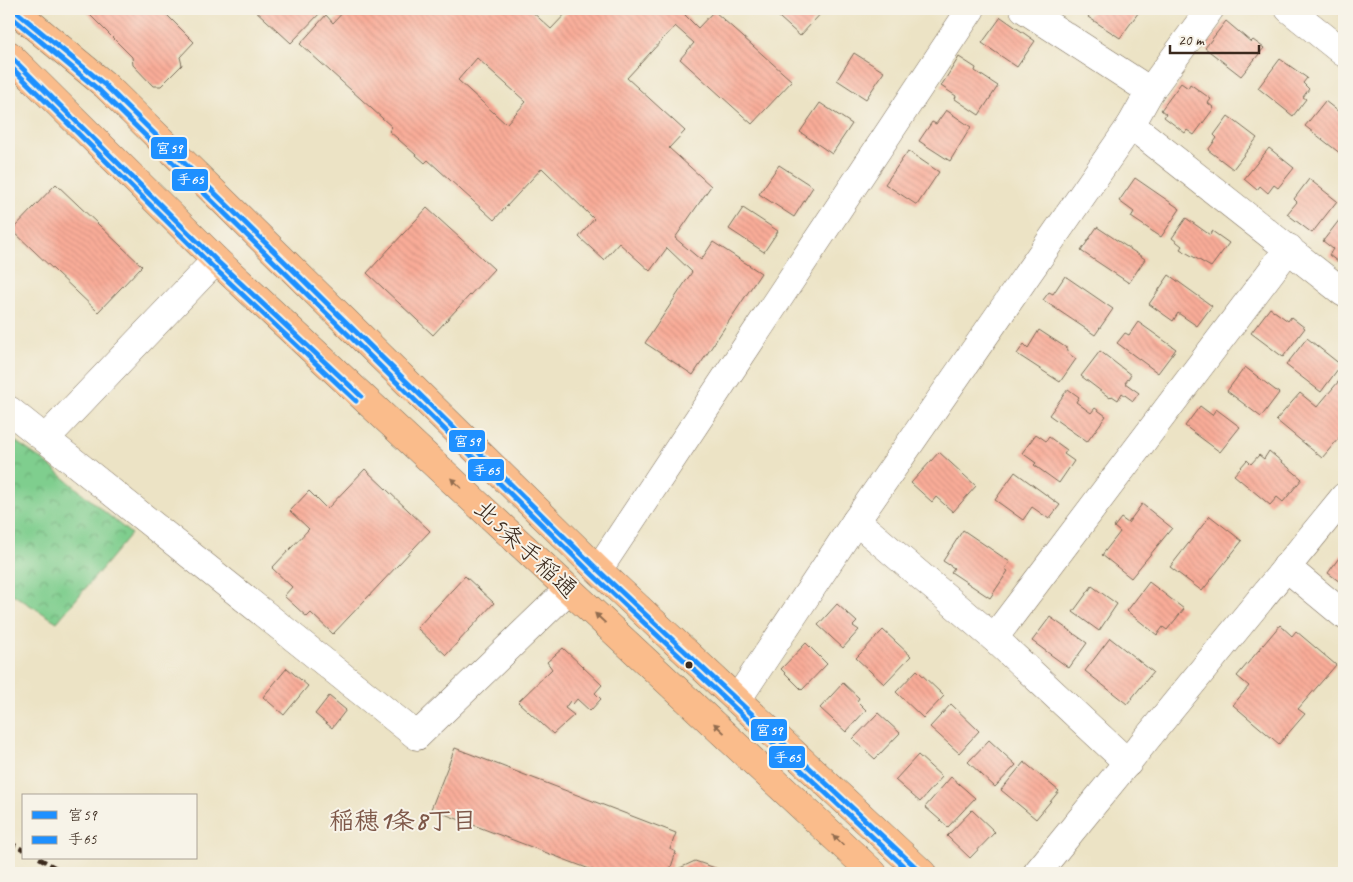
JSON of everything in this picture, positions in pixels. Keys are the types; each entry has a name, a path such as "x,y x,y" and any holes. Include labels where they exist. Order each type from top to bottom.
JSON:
{"highway":[{"name":"北5条手稲通","path":"13,9 105,85 598,570 922,873"},
{"name":"北5条手稲通","path":"9,55 216,260 873,873"}],"street":[{"path":"598,570 971,9"},
{"path":"1024,9 1150,91"},
{"path":"737,700 856,521 1131,125 1150,91 1210,9"},
{"path":"1289,9 1344,53"},
{"path":"1131,125 1344,292"},
{"path":"994,638 1289,248"},
{"path":"46,438 216,260"},
{"path":"9,410 417,736 569,589"},
{"path":"1037,873 1344,498"},
{"path":"856,521 994,638 1128,764"},
{"path":"1286,567 1344,615"}],"green space":[{"path":"9,437 44,461 131,534 57,622 9,592"}],"building":[{"path":"84,9 161,9 194,42 180,57 182,65 161,86 153,86 133,65 132,57"},
{"path":"254,9 324,9 291,43"},
{"path":"346,9 529,9 551,29 570,9 691,9 685,15 698,28 714,11 792,81 752,124 680,59 694,43 675,26 627,78 685,131 669,148 711,186 675,238 701,260 713,242 761,273 693,375 645,343 692,272 667,248 650,271 619,243 604,260 579,237 594,219 542,168 494,220 428,160 425,163 389,131 392,127 300,44 326,15 333,23","holes":["477,58 526,102 506,124 458,80"]},
{"path":"770,9 825,9 800,36"},
{"path":"1094,9 1141,9 1120,38 1088,17"},
{"path":"1333,9 1344,9 1344,18"},
{"path":"1001,17 1035,41 1017,67 982,43"},
{"path":"1226,21 1251,42 1253,40 1264,48 1241,76 1205,48"},
{"path":"854,53 884,72 866,99 837,80"},
{"path":"959,57 976,68 975,71 998,86 979,115 955,99 956,96 941,86"},
{"path":"1280,59 1307,78 1303,83 1309,89 1303,97 1306,99 1293,116 1258,88"},
{"path":"1181,83 1188,88 1190,84 1211,99 1208,103 1214,108 1194,135 1187,130 1185,133 1164,117 1166,114 1161,110"},
{"path":"1325,101 1344,116 1344,149 1341,154 1305,126"},
{"path":"820,103 852,124 832,154 800,132"},
{"path":"946,110 971,127 950,161 919,141 932,122 936,124"},
{"path":"1228,116 1257,138 1233,169 1208,150 1217,138 1214,135"},
{"path":"1269,148 1294,168 1278,188 1274,185 1268,193 1260,186 1257,190 1244,179"},
{"path":"908,151 939,172 917,205 885,184"},
{"path":"779,165 813,187 794,217 759,194"},
{"path":"1135,178 1180,209 1161,237 1131,217 1134,212 1119,201"},
{"path":"1309,179 1337,201 1312,233 1287,214 1297,202 1294,199"},
{"path":"56,184 142,266 98,312 12,230"},
{"path":"427,208 494,269 433,335 367,273"},
{"path":"743,208 778,231 764,252 729,229"},
{"path":"1344,214 1344,258 1338,262 1329,255 1333,249 1323,241"},
{"path":"1186,218 1210,235 1212,231 1229,243 1211,267 1180,249 1182,246 1172,238"},
{"path":"1097,227 1145,259 1129,283 1081,251"},
{"path":"1169,275 1212,306 1197,326 1178,313 1173,321 1149,304"},
{"path":"1065,276 1113,309 1095,335 1043,300 1049,292 1053,294"},
{"path":"1270,308 1288,321 1291,317 1305,328 1283,357 1251,333"},
{"path":"1138,322 1176,349 1158,373 1117,343 1125,333 1129,335"},
{"path":"1039,330 1068,349 1066,352 1076,359 1060,382 1017,354 1024,344 1028,348"},
{"path":"1307,338 1341,365 1321,392 1286,365"},
{"path":"1100,351 1131,375 1125,383 1139,393 1133,401 1122,393 1118,400 1112,396 1110,398 1081,376"},
{"path":"1245,367 1279,393 1261,417 1227,391"},
{"path":"1344,375 1344,432 1322,458 1276,420 1300,393 1317,407"},
{"path":"1068,389 1079,397 1076,402 1091,413 1095,408 1106,416 1087,442 1049,415"},
{"path":"1200,406 1212,415 1216,409 1240,427 1220,452 1185,426"},
{"path":"1036,434 1046,441 1049,437 1067,450 1064,454 1074,461 1059,483 1034,465 1036,463 1022,453"},
{"path":"1269,451 1302,479 1283,502 1277,497 1270,505 1234,475 1247,460 1251,464 1259,455 1264,459"},
{"path":"939,452 976,486 953,512 936,497 932,502 911,483"},
{"path":"365,469 430,531 333,634 311,613 307,617 284,596 292,587 272,568 309,529 290,511 309,491 327,509"},
{"path":"1015,472 1060,505 1049,519 1032,507 1023,520 995,500"},
{"path":"1142,504 1172,528 1131,578 1102,555 1120,532 1114,527 1121,518 1128,523"},
{"path":"1210,516 1242,541 1202,591 1170,567"},
{"path":"963,530 1010,562 1005,569 1008,571 990,598 951,572 954,568 943,561"},
{"path":"1341,555 1344,557 1344,585 1328,573"},
{"path":"465,576 494,603 446,655 417,628"},
{"path":"1149,582 1184,609 1167,630 1163,627 1157,635 1127,611"},
{"path":"1092,586 1117,604 1099,631 1073,612"},
{"path":"837,604 857,622 853,626 859,630 843,648 818,625"},
{"path":"1050,617 1087,643 1069,668 1032,641"},
{"path":"1280,625 1292,636 1296,631 1336,665 1298,709 1305,714 1279,744 1233,705 1249,686 1237,676"},
{"path":"883,630 911,656 884,684 856,658"},
{"path":"1110,638 1153,672 1127,704 1085,671"},
{"path":"806,643 827,664 802,690 781,669"},
{"path":"563,648 602,685 595,693 601,699 590,711 577,699 573,704 570,701 565,708 574,715 553,734 518,702 552,669 547,662"},
{"path":"287,668 308,686 284,715 263,697"},
{"path":"917,670 944,696 923,718 896,692"},
{"path":"843,683 859,698 857,701 866,710 846,732 820,708"},
{"path":"329,696 346,710 332,728 315,714"},
{"path":"951,704 979,731 959,753 930,727"},
{"path":"878,713 900,733 875,759 853,739"},
{"path":"989,740 1016,765 995,787 968,762"},
{"path":"455,748 676,833 670,849 676,852 669,873 662,870 661,873 600,873 431,809"},
{"path":"918,755 942,777 920,802 895,780"},
{"path":"1024,762 1059,791 1036,819 1001,790"},
{"path":"951,777 975,798 948,827 925,807"},
{"path":"972,810 995,832 970,858 947,836"},
{"path":"695,861 730,873 669,873"}],"railway":[{"path":"9,842 22,849"},
{"path":"42,860 65,873"}],"transit line":[{"name":"宮59","path":"13,9 105,85 598,570 922,873"},
{"name":"手65","path":"9,15 100,91 593,575 911,873"},
{"name":"宮59","path":"9,55 216,260 361,396"},
{"name":"手65","path":"9,65 211,265 356,401"}],"district":[{"name":"稲穂1条8丁目","path":"403,820"}]}
